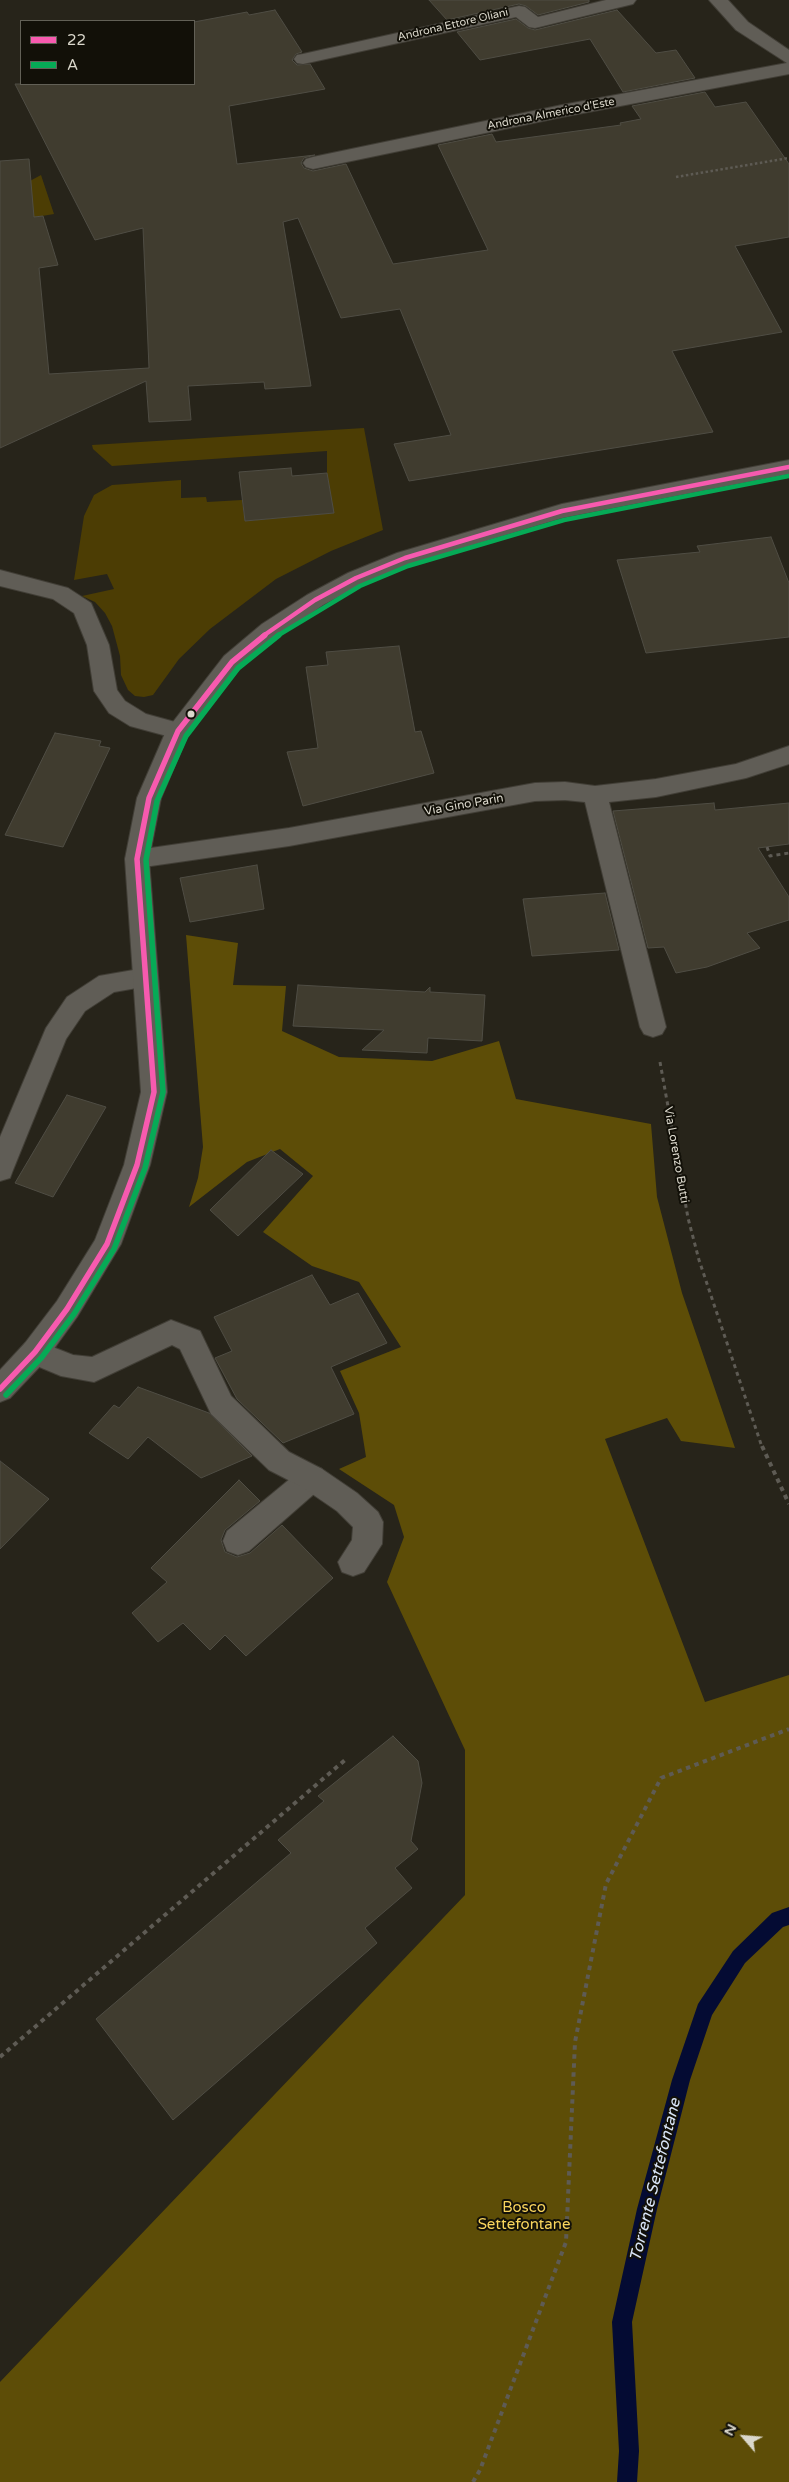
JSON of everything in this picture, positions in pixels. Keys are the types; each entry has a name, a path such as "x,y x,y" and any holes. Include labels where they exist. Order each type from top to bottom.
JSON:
{"street":[{"name":"Androna Ettore Oliani","path":"303,59 519,11 534,23 627,0"},
{"path":"718,0 742,26 789,58"},
{"name":"Androna Almerico d'Este","path":"313,163 562,111 789,68"},
{"path":"0,1388 35,1352 67,1309 107,1244 137,1165 154,1092 137,859 149,798 178,732 232,662 270,630 315,600 356,578 413,555 500,528 562,512 789,467"},
{"path":"0,578 60,593 83,608 98,645 106,690 117,707 138,720 178,732"},
{"name":"Via Gino Parin","path":"137,859 289,837 535,792 595,795 656,788 738,772 789,755"},
{"path":"595,795 653,1027"},
{"path":"0,1170 55,1034 76,1004 108,983 145,978"},
{"path":"35,1352 71,1367 94,1370 171,1332 190,1340 221,1405 279,1461 312,1478 347,1502 368,1522 367,1544 353,1562"},
{"path":"238,1541 312,1478"}],"path":[{"path":"676,177 789,158"},
{"path":"767,847 770,856 789,854"},
{"name":"Via Lorenzo Butti","path":"653,1027 688,1218 699,1260 763,1450 789,1504"},
{"path":"473,2482 480,2470 566,2242 575,2042 606,1884 662,1778 789,1729"},
{"path":"0,2057 345,1760"}],"shaded area":[{"path":"41,175 54,214 0,223 0,197"},
{"path":"364,428 383,530 331,551 276,579 210,629 179,659 153,695 135,696 128,690 121,675 120,656 112,626 105,613 95,602 82,596 114,589 107,574 74,580 84,516 94,495 112,485 181,480 181,498 206,497 207,502 242,500 245,521 333,513 327,473 327,451 112,466 93,449 92,445"}],"green space":[{"name":"Bosco Settefontane","path":"186,935 238,943 233,985 286,986 282,1031 339,1057 432,1061 499,1041 516,1099 651,1124 657,1197 682,1293 735,1448 681,1441 667,1418 605,1439 705,1702 789,1675 789,2482 0,2482 0,2382 465,1895 465,1750 387,1582 404,1537 394,1505 339,1469 366,1457 359,1413 340,1371 401,1347 359,1282 312,1266 263,1232 313,1176 280,1149 247,1162 189,1207 198,1178 203,1147"}],"building":[{"path":"429,0 589,0 589,2 538,15 526,6 519,4 447,20"},
{"path":"275,10 302,52 296,54 292,60 297,65 310,64 325,89 229,106 237,164 315,155 304,158 301,163 304,168 313,171 346,164 393,264 488,250 438,145 492,134 496,142 621,125 620,123 641,119 632,106 705,92 715,107 746,102 789,164 789,237 735,246 782,332 672,351 713,432 409,481 394,444 451,435 400,309 341,318 298,218 283,222 311,386 265,389 264,382 188,386 191,420 149,422 146,381 0,448 0,161 29,159 34,217 43,216 58,265 39,268 49,374 149,368 143,228 95,240 15,84 195,85 195,22 247,12 249,15"},
{"path":"617,10 656,53 676,50 695,78 623,92 590,39 480,60 457,32 516,19 528,28 535,30"},
{"path":"291,468 292,476 327,473 334,513 245,521 239,472"},
{"path":"771,537 789,583 789,637 646,653 617,560 700,552 697,546"},
{"path":"399,646 415,732 421,731 434,773 303,806 287,752 318,748 306,667 328,665 326,652"},
{"path":"55,733 101,741 99,746 110,748 63,847 5,835"},
{"path":"714,803 715,810 789,803 789,844 758,848 789,897 789,920 747,933 760,948 707,967 676,973 664,947 648,948 613,811"},
{"path":"257,865 264,909 190,922 180,878"},
{"path":"605,893 619,950 532,956 523,899"},
{"path":"298,985 425,992 430,987 430,992 485,995 482,1041 428,1038 427,1053 362,1050 384,1030 293,1026"},
{"path":"67,1095 106,1107 53,1197 15,1183"},
{"path":"271,1150 303,1174 238,1236 210,1210"},
{"path":"312,1275 330,1305 358,1293 387,1343 331,1367 354,1414 283,1443 237,1399 215,1358 232,1351 214,1317"},
{"path":"138,1387 209,1413 252,1456 201,1478 148,1437 128,1459 89,1433 114,1405 119,1408"},
{"path":"0,1461 49,1499 0,1549"},
{"path":"239,1480 260,1501 225,1530 221,1540 225,1552 237,1557 250,1553 282,1525 333,1578 246,1656 225,1635 210,1650 183,1623 158,1642 132,1613 167,1582 151,1568"},
{"path":"393,1736 418,1761 422,1783 411,1841 418,1849 395,1868 412,1888 365,1928 377,1943 173,2120 96,2019 291,1853 278,1840 324,1801 318,1796"}],"waterway":[{"name":"Torrente Settefontane","path":"627,2482 629,2451 622,2322 647,2209 681,2080 704,2010 739,1957 778,1919 789,1916"}],"transit line":[{"name":"22","path":"0,1389 35,1352 67,1309 107,1244 137,1165 154,1092 137,859 149,798 178,731 232,662 270,630 315,600 356,578 405,558 562,511 789,467"},
{"name":"A","path":"6,1395 42,1357 74,1314 114,1249 145,1168 163,1092 146,860 157,801 186,736 238,668 275,637 320,608 360,586 408,566 564,520 789,476"}]}
